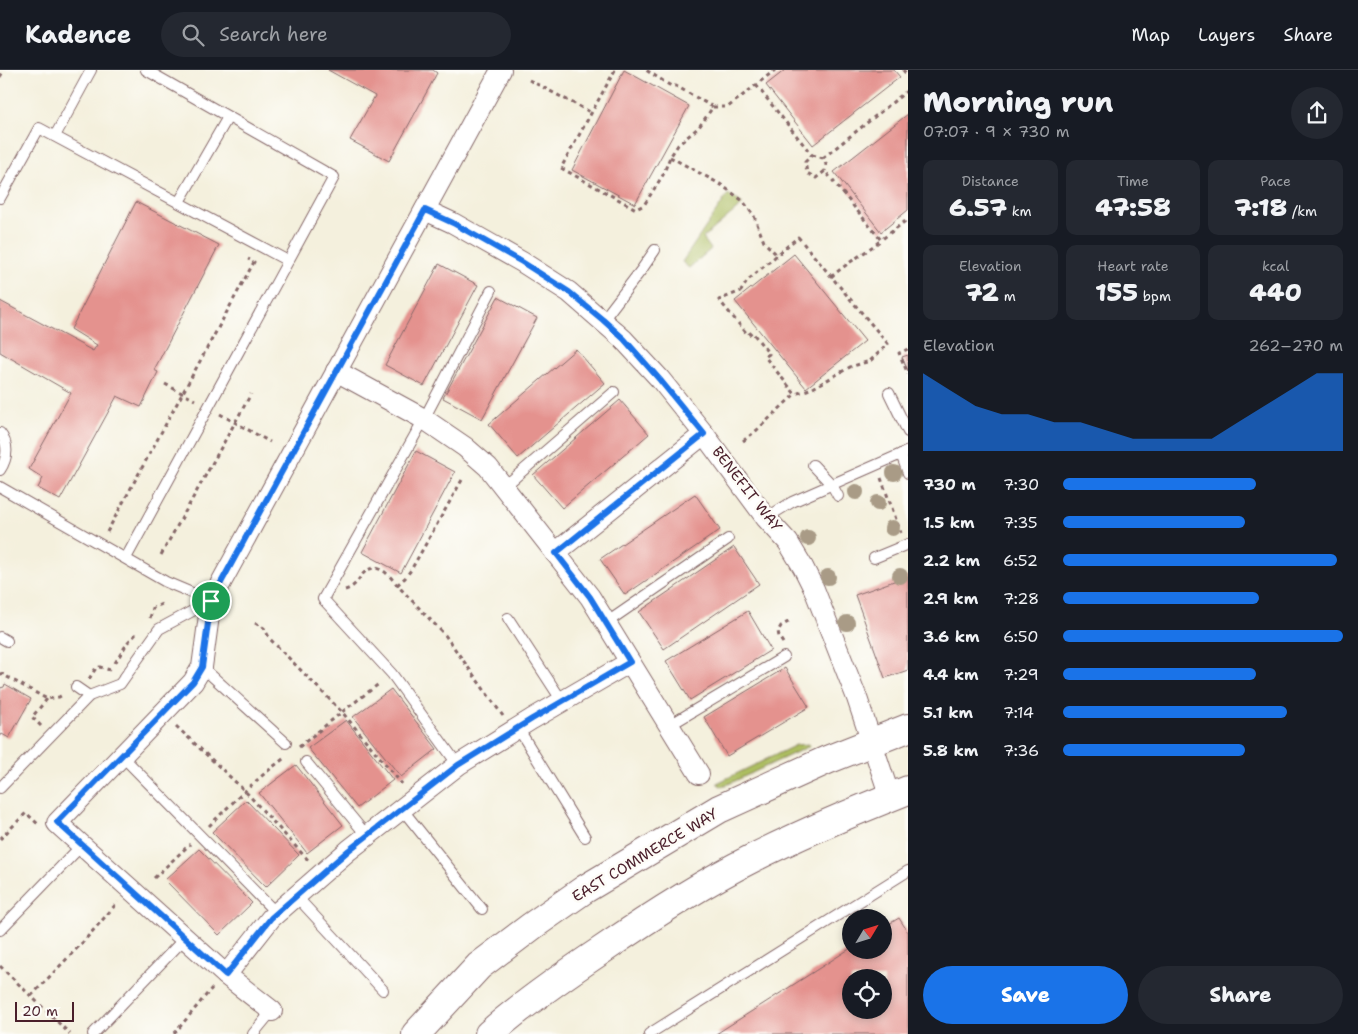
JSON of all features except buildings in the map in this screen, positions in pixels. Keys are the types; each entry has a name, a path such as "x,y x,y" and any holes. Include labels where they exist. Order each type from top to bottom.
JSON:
{"main road":[{"name":"EAST COMMERCE WAY","path":"416,1034 479,966 532,926 586,889 720,809 827,760 908,728"},
{"path":"489,1034 580,965 633,928 681,898 767,851 899,793"}],"street":[{"path":"272,1010 219,981 185,938 57,822 193,682 202,667 211,601 501,70"},
{"name":"BENEFIT WAY","path":"425,210 453,223 522,262 569,292 624,339 704,434 766,518 788,542 814,589 857,698 872,742 899,793"},
{"path":"336,371 424,419 465,447 488,467 590,597 699,774"},
{"path":"556,553 704,434"},
{"path":"219,981 276,913 349,850 511,722 562,701 630,662"}],"lane":[{"path":"55,136 91,70"},
{"path":"126,558 334,177 146,70"},
{"path":"179,202 228,117"},
{"path":"0,198 39,128 288,261"},
{"path":"603,320 655,250"},
{"path":"458,765 392,674 323,599 424,419 490,291"},
{"path":"504,487 614,392"},
{"path":"889,393 908,432"},
{"path":"0,433 4,439 7,452 0,470"},
{"path":"766,518 792,502 904,453 908,473"},
{"path":"813,465 832,485 838,496"},
{"path":"0,487 166,582 211,601"},
{"path":"606,623 728,539"},
{"path":"874,558 907,545"},
{"path":"0,788 89,696 120,684 160,629 211,601"},
{"path":"508,618 562,701"},
{"path":"670,726 784,656"},
{"path":"202,667 286,743"},
{"path":"76,687 89,696"},
{"path":"511,722 585,836"},
{"path":"122,756 276,913"},
{"path":"306,762 368,836"},
{"path":"402,809 482,908"},
{"path":"0,930 82,845"},
{"path":"649,1034 908,871"},
{"path":"296,896 383,990"},
{"path":"93,1034 185,938"},
{"path":"253,1034 272,1010"}],"path":[{"path":"0,77 4,70"},
{"path":"615,70 561,168 636,208 644,205 678,145 699,127 713,107"},
{"path":"646,70 671,86 676,86 713,107 728,107 775,70"},
{"path":"903,70 908,76"},
{"path":"529,80 592,113"},
{"path":"756,85 812,155 823,158 826,164 825,171 816,178 807,173 805,162 812,155"},
{"path":"823,158 908,90"},
{"path":"670,157 720,184 744,201 754,216 764,242 776,255"},
{"path":"825,171 881,240"},
{"path":"831,277 844,265 867,252 908,218"},
{"path":"743,441 796,394 813,388 850,367 870,361 888,344 798,237 748,280 741,291 719,300 748,336 752,332 769,354 765,357 796,394"},
{"path":"106,535 254,262 245,257"},
{"path":"908,349 899,353 908,374"},
{"path":"161,555 251,394"},
{"path":"880,475 907,545"},
{"path":"397,585 411,570 462,480"},
{"path":"340,592 351,588 366,571 375,568 384,570 445,635 511,722"},
{"path":"144,624 150,618 153,608 162,604"},
{"path":"255,622 264,628 270,639 342,712 402,785"},
{"path":"76,687 90,679 96,668 100,667 109,671 128,642 139,630"},
{"path":"0,673 47,699 32,717 41,727"},
{"path":"297,749 392,674"},
{"path":"176,726 245,791 309,860"},
{"path":"154,878 245,791 289,755"},
{"path":"31,996 83,942 118,901"},
{"path":"0,966 70,1034"},
{"path":"174,1034 219,981"}],"green space":[{"path":"728,194 743,204 703,238 711,249 689,268 682,262"},
{"path":"809,744 810,746 722,787 717,783 796,745"}],"route":[{"path":"425,210 453,223 522,262 569,292 624,339 704,434 556,553 590,597 630,662 458,765 349,850 271,918 226,975 57,822 193,682 202,667 211,601 425,210"}]}
